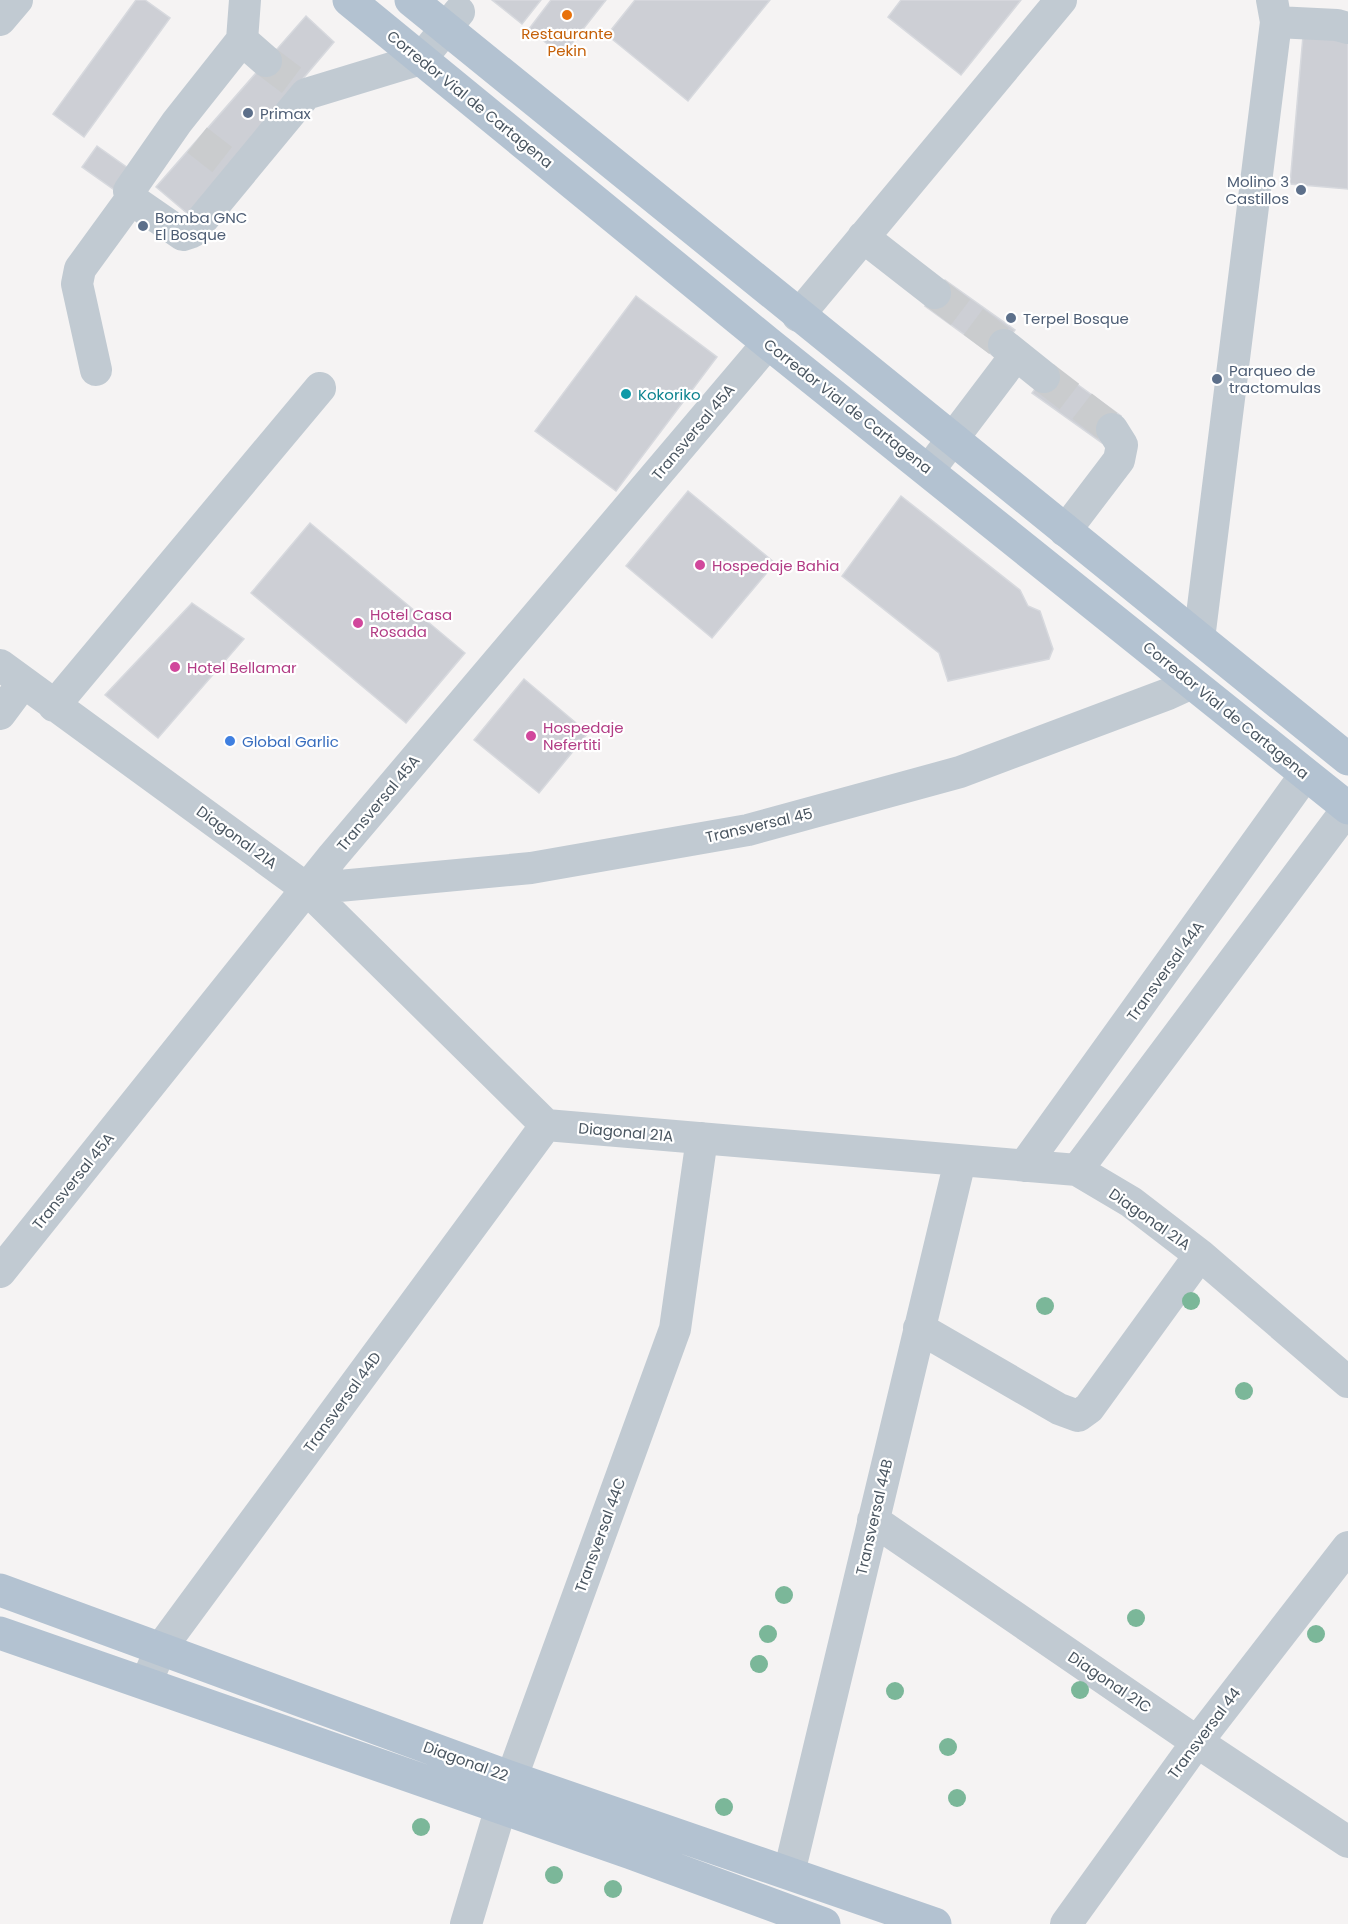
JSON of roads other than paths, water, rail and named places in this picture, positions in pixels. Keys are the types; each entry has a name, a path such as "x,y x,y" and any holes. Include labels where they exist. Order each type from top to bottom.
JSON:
{"main road":[{"name":"Corredor Vial de Cartagena","path":"349,0 768,343 1348,808"},
{"path":"411,0 452,20 798,316 1348,759"},
{"name":"Diagonal 22","path":"0,1590 160,1648 824,1924"},
{"name":"Diagonal 22","path":"0,1633 146,1683 507,1793 789,1873 935,1924"}],"street":[{"path":"0,20 17,0"},
{"path":"245,0 242,40 187,131 129,190 131,199 183,235 192,232 235,170 302,90 421,59 452,20"},
{"path":"798,316 1061,0"},
{"path":"1199,639 1274,11 1348,28"},
{"path":"242,40 267,61"},
{"path":"96,370 77,284 80,269 131,199"},
{"path":"863,237 935,293"},
{"name":"Transversal 45A","path":"0,1272 307,889 768,343"},
{"path":"929,470 953,440 1010,350 1044,377"},
{"path":"54,706 320,388"},
{"path":"1065,531 1119,460 1122,445 1112,429"},
{"path":"0,714 12,674"},
{"name":"Diagonal 21A","path":"12,674 307,889 546,1125 1077,1170 1131,1202 1200,1255 1348,1382"},
{"name":"Transversal 45","path":"307,889 531,868 748,830 960,772 1168,694 1192,682"},
{"name":"Transversal 44A","path":"1024,1166 1305,775"},
{"path":"1077,1170 1348,808"},
{"name":"Transversal 44D","path":"146,1683 160,1648 546,1125"},
{"name":"Transversal 44C","path":"466,1924 507,1793 675,1329 702,1138"},
{"name":"Transversal 44B","path":"789,1873 960,1161"},
{"path":"920,1328 1059,1409 1078,1416 1089,1408 1200,1255"},
{"name":"Diagonal 21C","path":"873,1520 1197,1742 1348,1842"},
{"name":"Transversal 44","path":"1066,1924 1197,1742 1348,1547"}],"tunnel":[{"path":"266,61 298,85"},
{"path":"197,140 229,165"},
{"path":"935,293 1004,345"},
{"path":"1044,377 1112,429"}],"place":[{"name":"Restaurante Pekin","path":"567,15"},
{"name":"Primax","path":"248,113"},
{"name":"Molino 3 Castillos","path":"1301,190"},
{"name":"Bomba GNC El Bosque","path":"143,226"},
{"name":"Terpel Bosque","path":"1011,318"},
{"name":"Parqueo de tractomulas","path":"1217,379"},
{"name":"Kokoriko","path":"626,394"},
{"name":"Hospedaje Bahia","path":"700,565"},
{"name":"Hotel Casa Rosada","path":"358,623"},
{"name":"Hotel Bellamar","path":"175,667"},
{"name":"Hospedaje Nefertiti","path":"531,736"},
{"name":"Global Garlic","path":"230,741"}]}
